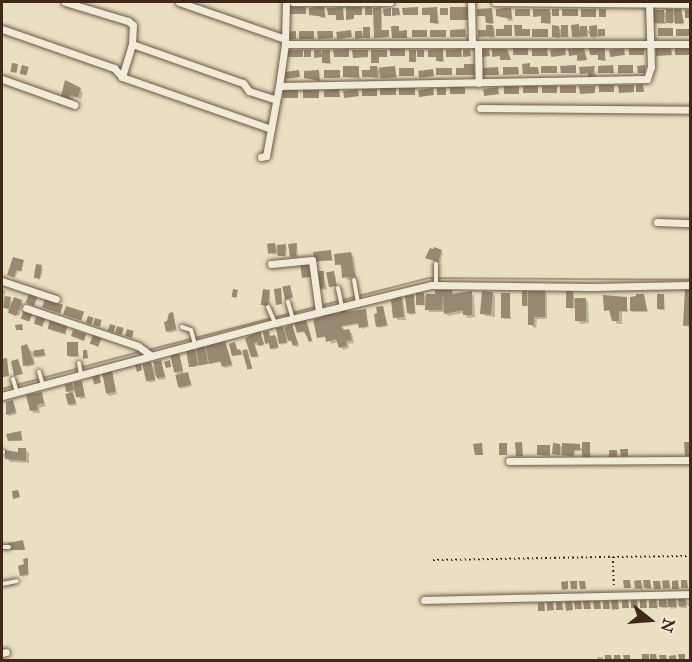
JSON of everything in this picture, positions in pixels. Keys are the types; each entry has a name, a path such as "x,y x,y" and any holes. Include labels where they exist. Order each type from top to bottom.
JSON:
{"street":[{"path":"65,2 128,21 133,25 132,44 122,77"},
{"path":"179,2 285,42 690,44"},
{"path":"261,157 266,156 279,86 285,42 286,2"},
{"path":"293,2 390,2"},
{"path":"471,2 479,83"},
{"path":"495,2 690,4"},
{"path":"279,86 647,79 651,67 649,4"},
{"path":"2,29 114,68 122,77 271,129"},
{"path":"132,44 243,83 249,92 276,100"},
{"path":"2,79 75,105"},
{"path":"480,108 690,110"},
{"path":"657,222 690,223"},
{"path":"271,264 311,259 318,307"},
{"path":"2,281 56,299"},
{"path":"2,396 16,390 293,317 318,307 342,304 436,283 580,287 690,285"},
{"path":"26,308 138,346 152,356"},
{"path":"509,461 690,460"},
{"path":"424,600 690,594"}],"lane":[{"path":"436,264 436,283"},
{"path":"354,280 358,300"},
{"path":"338,288 342,304"},
{"path":"288,302 293,317"},
{"path":"268,307 274,321"},
{"path":"182,327 192,332 195,343"},
{"path":"79,364 80,373"},
{"path":"40,373 42,383"},
{"path":"13,381 16,390"},
{"path":"2,547 9,547"},
{"path":"2,584 17,581"}],"path":[{"path":"433,560 690,556"},
{"path":"613,557 614,595"}],"building":[{"path":"290,7 306,7 306,14 290,14"},
{"path":"324,7 325,17 309,15 309,8"},
{"path":"343,7 344,20 336,20 336,15 328,15 327,8"},
{"path":"346,7 362,7 362,15 354,15 354,19 346,20"},
{"path":"365,7 372,7 372,15 365,15"},
{"path":"381,7 381,30 389,30 389,37 374,38 373,8"},
{"path":"418,7 418,15 403,15 402,8"},
{"path":"437,7 438,23 430,23 430,15 422,15 422,8"},
{"path":"450,7 468,7 468,20 450,20"},
{"path":"391,8 391,16 384,16 383,9"},
{"path":"392,8 399,8 400,15 392,16"},
{"path":"440,8 448,8 448,15 440,15"},
{"path":"492,8 493,23 486,23 485,16 477,16 477,9"},
{"path":"511,8 512,19 496,16 496,9"},
{"path":"515,9 530,9 530,16 515,16"},
{"path":"533,9 550,9 550,23 541,23 541,16 533,17"},
{"path":"552,9 559,9 559,16 552,16"},
{"path":"562,9 578,9 578,16 562,16"},
{"path":"581,9 596,9 596,17 581,17"},
{"path":"599,9 606,9 606,17 599,17"},
{"path":"666,9 673,9 673,23 666,23"},
{"path":"674,9 681,9 684,23 675,24"},
{"path":"654,10 664,10 664,23 654,23"},
{"path":"685,10 690,10 690,18 685,18"},
{"path":"579,24 579,33 580,26 587,26 587,36 572,37 571,25"},
{"path":"486,25 493,25 494,36 478,37 478,30 486,30"},
{"path":"504,25 512,25 512,36 496,36 496,29 504,29"},
{"path":"514,25 522,25 522,29 530,29 530,36 515,36"},
{"path":"552,25 559,26 560,37 552,37"},
{"path":"561,25 568,25 568,37 561,37"},
{"path":"597,25 597,36 590,37 589,26"},
{"path":"391,26 399,26 399,31 407,30 407,38 392,38"},
{"path":"363,27 370,27 370,38 363,38"},
{"path":"658,28 673,28 673,36 658,36"},
{"path":"465,29 466,37 450,37 450,30"},
{"path":"532,29 548,29 548,37 532,37"},
{"path":"598,29 605,29 605,36 598,36"},
{"path":"676,29 690,29 690,36 676,36"},
{"path":"351,30 352,37 337,39 336,32"},
{"path":"412,30 427,30 427,37 412,37"},
{"path":"430,30 446,30 446,37 430,37"},
{"path":"296,31 296,39 289,39 288,32"},
{"path":"299,31 314,31 314,39 299,39"},
{"path":"317,31 333,31 333,38 318,39"},
{"path":"355,31 362,31 363,38 355,39"},
{"path":"605,47 605,60 598,60 598,55 590,55 589,48"},
{"path":"513,48 528,48 528,55 513,55"},
{"path":"547,48 548,56 532,56 532,49"},
{"path":"565,48 566,55 551,57 550,50"},
{"path":"584,48 587,60 577,61 577,55 569,56 568,49"},
{"path":"624,48 625,55 610,57 609,50"},
{"path":"629,48 644,48 644,55 629,55"},
{"path":"656,48 671,48 672,55 656,56"},
{"path":"675,48 690,48 690,55 675,55"},
{"path":"349,49 349,57 334,57 333,50"},
{"path":"390,49 405,49 405,56 390,56"},
{"path":"443,49 443,61 436,61 436,57 428,57 428,50"},
{"path":"461,49 462,57 446,57 446,50"},
{"path":"470,49 471,56 463,57 463,50"},
{"path":"489,49 490,56 482,57 482,50"},
{"path":"492,49 507,49 511,60 500,60 500,56 492,57"},
{"path":"287,50 303,50 303,57 287,57"},
{"path":"287,50 303,50 303,57 287,57"},
{"path":"314,50 321,50 322,57 314,58"},
{"path":"322,50 330,50 330,63 322,63"},
{"path":"352,50 368,50 368,57 353,58"},
{"path":"371,50 387,50 387,57 379,57 379,63 371,63"},
{"path":"409,50 416,50 416,62 409,62"},
{"path":"417,50 424,50 424,57 417,57"},
{"path":"12,63 18,64 17,73 11,72"},
{"path":"530,63 530,67 538,67 539,74 523,74 522,64"},
{"path":"464,64 474,64 475,75 456,75 456,68 464,68"},
{"path":"22,65 29,67 26,76 20,74"},
{"path":"576,65 576,73 561,73 560,66"},
{"path":"613,65 614,73 598,73 598,66"},
{"path":"618,65 633,65 633,73 618,73"},
{"path":"645,65 645,73 638,73 637,66"},
{"path":"343,66 359,66 359,77 343,77"},
{"path":"370,66 377,66 378,77 362,77 362,70 370,70"},
{"path":"395,66 396,77 380,78 379,67"},
{"path":"541,66 557,66 557,73 541,73"},
{"path":"595,66 592,77 588,78 588,73 580,74 579,67"},
{"path":"498,67 499,75 483,75 483,68"},
{"path":"503,67 518,67 519,74 503,75"},
{"path":"399,68 414,68 414,76 399,76"},
{"path":"436,68 452,68 452,75 436,75"},
{"path":"433,69 434,76 419,78 418,71"},
{"path":"299,70 300,77 285,79 284,72"},
{"path":"319,70 320,81 304,78 304,71"},
{"path":"324,70 340,70 340,78 324,78"},
{"path":"65,80 81,88 78,97 70,95 69,99 61,96"},
{"path":"643,84 644,92 636,92 636,85"},
{"path":"599,85 614,85 614,92 599,92"},
{"path":"618,85 634,85 634,92 619,93"},
{"path":"504,86 519,86 519,94 504,94"},
{"path":"523,86 538,86 538,93 523,93"},
{"path":"542,86 557,86 557,93 542,93"},
{"path":"560,86 576,86 576,93 560,93"},
{"path":"579,86 595,86 595,93 580,94"},
{"path":"450,87 465,87 465,94 450,94"},
{"path":"498,87 499,94 484,96 483,89"},
{"path":"380,88 396,88 396,95 380,95"},
{"path":"399,88 415,88 415,95 399,95"},
{"path":"433,88 434,95 419,97 418,90"},
{"path":"437,88 446,88 446,95 437,95"},
{"path":"339,89 340,97 324,97 324,90"},
{"path":"358,89 359,96 344,98 343,91"},
{"path":"362,89 377,89 377,96 362,96"},
{"path":"283,90 298,90 298,98 283,98"},
{"path":"303,90 319,90 319,98 303,98"},
{"path":"275,243 276,253 268,254 267,244"},
{"path":"297,243 296,256 290,257 288,244"},
{"path":"286,244 285,256 278,256 277,245"},
{"path":"430,248 442,250 438,262 425,258"},
{"path":"331,250 332,260 314,262 313,252"},
{"path":"351,252 355,276 342,278 341,264 335,265 334,254"},
{"path":"13,257 24,260 21,271 16,270 14,277 7,275"},
{"path":"307,262 311,277 302,278 300,263"},
{"path":"36,264 42,265 40,279 34,278"},
{"path":"316,271 324,271 324,288 316,288"},
{"path":"334,271 337,286 329,287 326,273"},
{"path":"290,285 293,298 285,299 282,287"},
{"path":"281,288 282,304 276,305 274,289"},
{"path":"233,289 238,290 236,298 231,297"},
{"path":"263,289 270,290 268,306 261,305"},
{"path":"545,289 545,317 534,317 534,325 528,325 528,290"},
{"path":"685,289 690,290 690,325 683,326"},
{"path":"435,290 452,290 452,294 472,291 472,315 463,315 463,310 444,314 443,294 442,310 425,310 426,294 435,294"},
{"path":"522,290 527,290 527,306 522,306"},
{"path":"482,291 493,292 491,315 480,314"},
{"path":"566,291 573,291 573,308 566,308"},
{"path":"416,293 424,293 424,305 416,305"},
{"path":"501,293 510,293 510,318 501,318"},
{"path":"29,294 37,297 34,306 26,302"},
{"path":"401,294 404,317 393,318 391,300 395,299 394,295"},
{"path":"644,294 647,311 630,311 630,297"},
{"path":"657,294 664,294 664,309 657,309"},
{"path":"414,295 415,313 407,313 405,296"},
{"path":"603,295 627,297 627,311 619,311 619,321 612,321 609,310 604,311"},
{"path":"5,296 11,297 9,309 3,308"},
{"path":"14,297 22,300 16,316 8,313"},
{"path":"575,298 586,298 586,321 575,321"},
{"path":"45,299 63,305 60,313 42,308"},
{"path":"66,306 84,312 81,320 63,315"},
{"path":"383,306 387,325 376,327 374,314 377,313 376,307"},
{"path":"346,308 347,312 366,309 368,326 359,328 358,323 341,326 343,330 349,329 352,340 346,341 347,346 339,348 336,339 326,342 325,336 317,338 313,319 321,315 339,313 338,310"},
{"path":"24,310 32,313 29,322 21,318"},
{"path":"173,312 176,329 166,332 164,322 167,321 169,313"},
{"path":"37,315 45,318 42,327 34,323"},
{"path":"88,316 94,318 92,325 86,323"},
{"path":"95,318 102,320 100,327 93,325"},
{"path":"50,320 67,325 65,334 48,329"},
{"path":"306,320 312,341 309,342 304,331 297,333 294,322"},
{"path":"22,324 23,330 16,330 15,325"},
{"path":"110,324 116,326 114,333 108,331"},
{"path":"292,324 298,344 293,346 291,340 288,341 284,328"},
{"path":"117,326 124,328 122,335 115,333"},
{"path":"283,327 287,342 279,344 276,328"},
{"path":"127,329 134,331 132,338 125,336"},
{"path":"73,330 86,334 84,341 71,336"},
{"path":"260,331 264,344 259,346 257,342 254,343 258,356 251,357 245,338"},
{"path":"269,331 270,336 275,335 278,347 270,349 269,343 265,344 263,332"},
{"path":"93,335 101,338 98,347 90,343"},
{"path":"225,341 232,364 222,367 220,361 209,364 206,346"},
{"path":"67,342 78,342 78,356 67,356"},
{"path":"235,342 237,350 240,349 242,354 232,356 229,344"},
{"path":"27,344 34,364 23,366 21,346"},
{"path":"205,346 208,364 199,365 196,347"},
{"path":"44,349 45,355 34,357 33,351"},
{"path":"195,349 198,366 189,367 186,351"},
{"path":"247,349 252,368 247,370 242,350"},
{"path":"83,350 87,350 88,358 83,359"},
{"path":"179,353 183,371 174,373 170,355"},
{"path":"7,358 9,376 3,377 2,359"},
{"path":"18,359 23,374 14,376 11,361"},
{"path":"161,360 165,377 157,378 153,362"},
{"path":"170,360 171,367 166,368 164,362"},
{"path":"151,362 155,380 146,382 142,364"},
{"path":"141,364 142,370 137,372 135,365"},
{"path":"112,371 116,392 106,394 102,373"},
{"path":"188,372 191,385 178,388 175,375"},
{"path":"99,375 101,383 94,384 92,377"},
{"path":"82,381 85,396 76,397 73,383"},
{"path":"72,383 74,390 66,392 65,385"},
{"path":"42,392 44,403 37,405 38,410 30,411 26,395"},
{"path":"73,392 76,403 68,405 65,394"},
{"path":"13,400 16,412 6,415 6,402"},
{"path":"21,431 22,440 8,441 6,434"},
{"path":"515,442 522,442 523,456 516,456"},
{"path":"582,442 590,442 590,457 582,457"},
{"path":"684,442 690,442 690,456 685,456"},
{"path":"482,443 483,455 475,455 473,444"},
{"path":"499,443 507,443 507,455 499,455"},
{"path":"553,443 560,444 560,455 552,454"},
{"path":"562,443 580,444 580,450 574,450 573,456 562,455"},
{"path":"537,445 550,445 550,455 537,455"},
{"path":"18,448 26,448 26,461 5,459 5,450 18,452"},
{"path":"620,449 628,449 628,456 621,457"},
{"path":"609,450 617,450 617,457 609,457"},
{"path":"18,490 20,497 13,499 12,491"},
{"path":"23,540 25,550 10,550 8,543"},
{"path":"28,558 28,574 20,576 18,566 24,564 23,559"},
{"path":"623,580 630,580 631,588 624,588"},
{"path":"641,580 642,588 635,589 634,581"},
{"path":"643,580 650,580 651,588 644,588"},
{"path":"669,580 670,588 663,589 662,581"},
{"path":"678,580 679,589 672,589 672,581"},
{"path":"681,580 687,580 688,588 681,588"},
{"path":"568,581 568,589 562,590 561,582"},
{"path":"570,581 577,581 577,589 571,589"},
{"path":"579,581 585,581 586,589 580,589"},
{"path":"653,581 660,581 661,589 654,589"},
{"path":"685,598 686,606 679,607 678,599"},
{"path":"646,599 647,608 640,608 640,600"},
{"path":"656,599 657,608 649,608 649,601"},
{"path":"666,599 667,607 659,607 659,600"},
{"path":"668,599 676,599 676,607 668,607"},
{"path":"618,600 619,609 612,610 611,601"},
{"path":"622,600 628,600 629,608 622,608"},
{"path":"631,600 637,600 638,608 631,608"},
{"path":"572,601 573,610 566,611 565,602"},
{"path":"574,601 581,601 582,609 575,609"},
{"path":"583,601 590,601 591,609 584,609"},
{"path":"593,601 600,601 601,609 594,609"},
{"path":"603,601 609,601 610,609 603,609"},
{"path":"544,602 545,611 538,611 538,603"},
{"path":"547,602 553,602 554,610 547,611"},
{"path":"556,602 562,602 563,610 556,610"},
{"path":"642,654 649,654 649,660 642,660"},
{"path":"650,654 656,654 657,660 650,660"},
{"path":"678,654 685,654 685,660 679,660"},
{"path":"605,655 611,655 612,660 605,660"},
{"path":"614,655 620,655 621,660 614,660"},
{"path":"623,655 630,655 630,660 624,660"},
{"path":"659,655 666,655 667,660 660,660"},
{"path":"676,655 676,660 669,660 669,656"}],"waterway":[{"path":"148,350 429,278 690,280"},
{"path":"2,389 142,351"}]}
